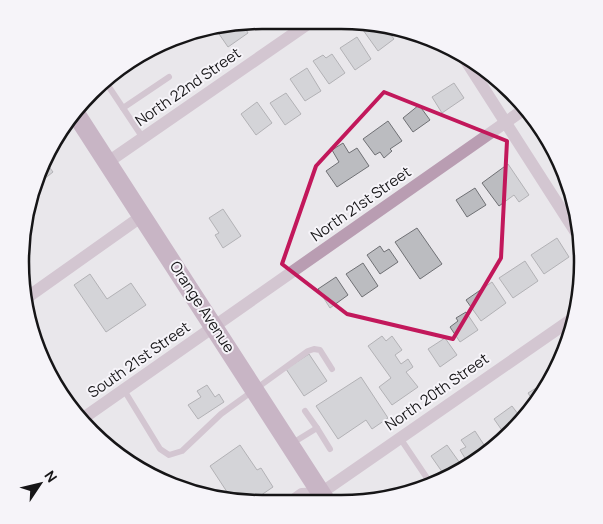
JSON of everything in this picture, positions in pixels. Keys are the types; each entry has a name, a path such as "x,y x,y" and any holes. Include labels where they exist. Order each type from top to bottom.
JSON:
{"main road":[{"name":"Orange Avenue","path":"79,118 323,495"}],"street":[{"name":"North 22nd Street","path":"108,162 300,29"},
{"path":"471,68 571,225"},
{"name":"North 21st Street","path":"214,327 520,112"},
{"path":"31,295 142,216"},
{"name":"North 20th Street","path":"329,495 400,438 566,323"},
{"name":"South 21st Street","path":"87,416 214,327"}],"lane":[{"path":"123,108 169,77"},
{"path":"109,86 143,138"},
{"path":"124,390 160,449 168,455 182,451 207,426 308,351 320,350 332,369"},
{"path":"305,410 330,449"},
{"path":"290,445 317,428"},
{"path":"400,438 427,478"}],"highlighted area":[{"path":"384,92 507,141 501,258 453,339 347,314 282,264 316,166"}],"building":[{"path":"246,29 248,33 228,47 218,33"},
{"path":"363,30 390,34 394,39 378,51"},
{"path":"357,37 371,59 355,70 340,48"},
{"path":"332,54 345,73 329,84 313,61 323,55 326,58"},
{"path":"307,68 321,91 305,101 290,79"},
{"path":"454,83 464,98 442,113 432,97"},
{"path":"286,93 301,114 285,125 270,103"},
{"path":"257,102 272,123 256,135 241,114"},
{"path":"419,105 430,120 413,132 403,118"},
{"path":"388,121 402,141 390,149 392,151 384,158 380,152 375,155 363,139"},
{"path":"343,143 349,153 357,148 369,166 337,187 326,171 339,162 332,150"},
{"path":"508,164 529,195 519,202 514,195 499,206 482,183"},
{"path":"49,167 53,172 45,179"},
{"path":"475,188 486,205 467,217 456,200"},
{"path":"223,209 241,236 223,248 215,235 219,233 209,218"},
{"path":"417,228 442,264 420,279 395,242"},
{"path":"557,238 569,257 544,274 531,255"},
{"path":"380,246 384,252 389,249 398,262 380,274 367,255"},
{"path":"525,261 538,281 513,298 499,278"},
{"path":"363,263 378,286 362,297 346,274"},
{"path":"90,274 107,299 131,283 146,305 106,332 74,285"},
{"path":"336,277 348,295 330,308 318,289"},
{"path":"492,282 506,303 481,321 466,300"},
{"path":"466,312 478,330 460,342 450,327 458,321 456,318"},
{"path":"382,336 386,341 392,336 402,350 395,355 401,364 408,359 413,367 406,372 418,387 392,405 379,387 391,378 368,346"},
{"path":"445,338 457,355 440,367 428,349"},
{"path":"309,354 327,381 304,396 286,369"},
{"path":"361,377 388,418 372,429 366,420 338,439 316,406"},
{"path":"207,385 215,397 219,394 224,402 198,419 188,405 201,397 197,391"},
{"path":"538,387 531,398 528,393"},
{"path":"512,406 518,414 502,431 494,419"},
{"path":"475,431 485,446 466,459 460,450 466,447 461,440"},
{"path":"240,445 257,470 261,468 273,487 261,495 227,492 210,466"},
{"path":"447,445 460,463 442,472 431,456"}]}
